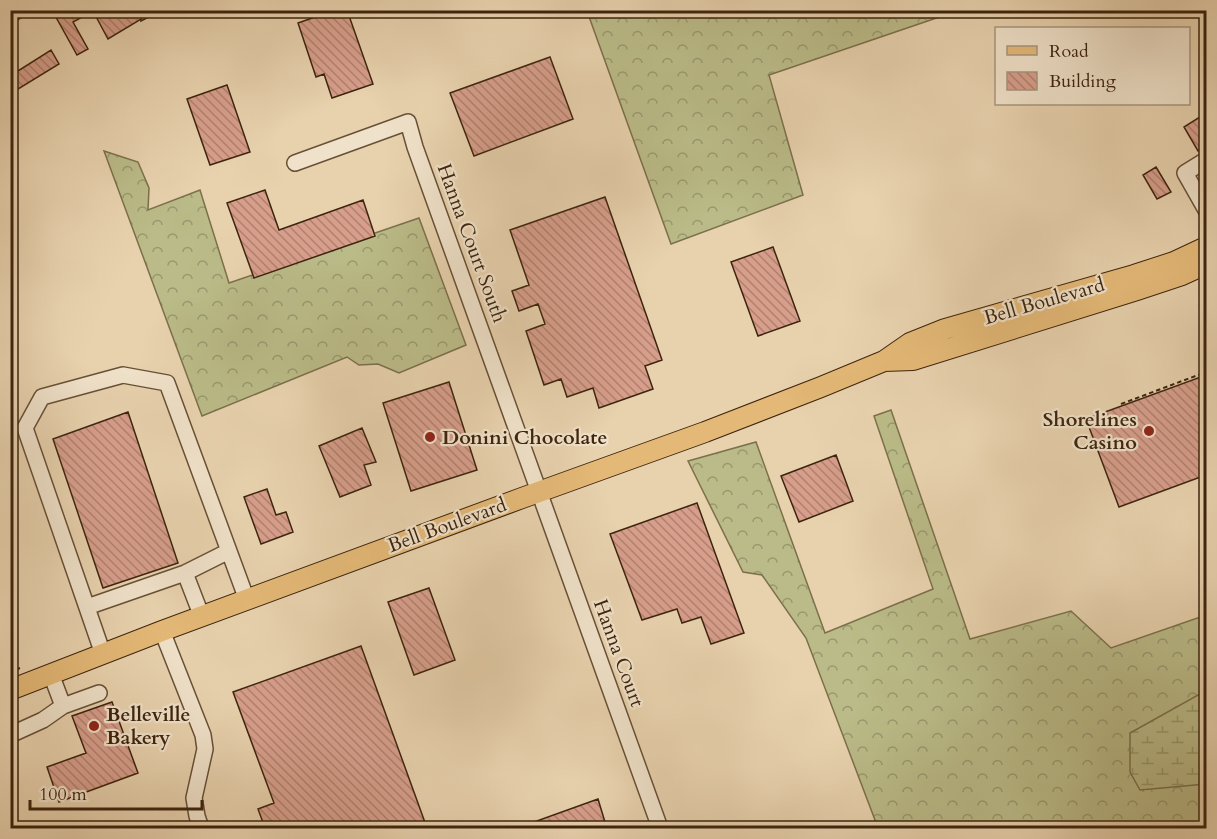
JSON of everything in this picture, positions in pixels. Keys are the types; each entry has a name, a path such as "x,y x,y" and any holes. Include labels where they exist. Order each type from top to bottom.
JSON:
{"main road":[{"name":"Bell Boulevard","path":"10,690 162,631 705,432 884,361 910,343 945,329 1134,275 1174,262 1206,247"},
{"name":"Bell Boulevard","path":"884,361 913,360 1137,290 1182,275 1206,264"}],"street":[{"path":"10,15 18,10"},
{"name":"Hanna Court South","path":"296,163 408,122 538,492"},
{"path":"1206,160 1185,172 1206,210"},
{"path":"103,654 25,428 42,397 123,375 167,383 247,600"},
{"name":"Hanna Court","path":"538,492 660,828"},
{"path":"87,607 185,573 229,551"},
{"path":"185,573 202,617"},
{"path":"162,631 203,735 205,750 194,798 201,828"},
{"path":"51,674 63,706"},
{"path":"10,735 43,720 63,706 99,693"}],"path":[{"path":"1121,404 1206,372"}],"green space":[{"path":"587,10 957,11 769,75 803,195 671,244"},
{"path":"104,151 138,162 149,188 148,210 200,190 229,283 419,218 466,345 399,373 378,364 359,365 347,357 202,416"},
{"path":"891,410 970,639 1071,611 1111,648 1206,615 1206,828 878,828 806,638 762,575 743,572 688,461 756,442 825,633 933,589 874,416"},
{"path":"1198,695 1206,697 1206,784 1140,790 1130,772 1130,733"}],"building":[{"path":"52,10 162,10 141,21 141,19 108,39 93,11 73,22 88,49 77,55"},
{"path":"335,10 347,10 373,84 332,98 324,74 316,77 298,23"},
{"path":"51,50 59,64 10,94 10,76"},
{"path":"550,57 573,119 474,156 450,93"},
{"path":"227,85 250,152 210,165 187,99"},
{"path":"1206,113 1206,146 1198,151 1184,127"},
{"path":"1156,167 1171,192 1157,199 1143,175"},
{"path":"265,190 279,230 363,200 375,236 254,278 227,203"},
{"path":"605,197 662,360 645,366 653,389 599,408 593,388 567,397 561,379 544,385 526,331 545,324 538,304 519,311 512,291 529,285 510,230"},
{"path":"773,247 800,321 758,336 731,262"},
{"name":"Shorelines Casino","path":"1206,375 1206,475 1119,507 1086,419"},
{"name":"Donini Chocolate","path":"449,382 477,470 411,491 383,403"},
{"path":"128,412 178,563 103,588 53,439"},
{"path":"362,428 376,462 364,465 371,485 340,497 319,446"},
{"path":"836,455 853,501 799,522 781,476"},
{"path":"267,489 276,515 286,512 293,532 261,544 244,497"},
{"path":"697,503 744,633 711,644 701,617 682,623 677,609 642,620 610,534"},
{"path":"429,588 455,660 414,675 388,602"},
{"path":"361,646 427,828 265,828 258,809 274,803 233,692"},
{"path":"112,702 138,773 59,802 47,767 86,753 72,716"},
{"path":"598,799 605,822 594,826 595,828 520,828 520,827"}],"place":[{"name":"Shorelines Casino","path":"1149,431"},
{"name":"Donini Chocolate","path":"430,437"},
{"name":"Belleville Bakery","path":"94,726"}]}
